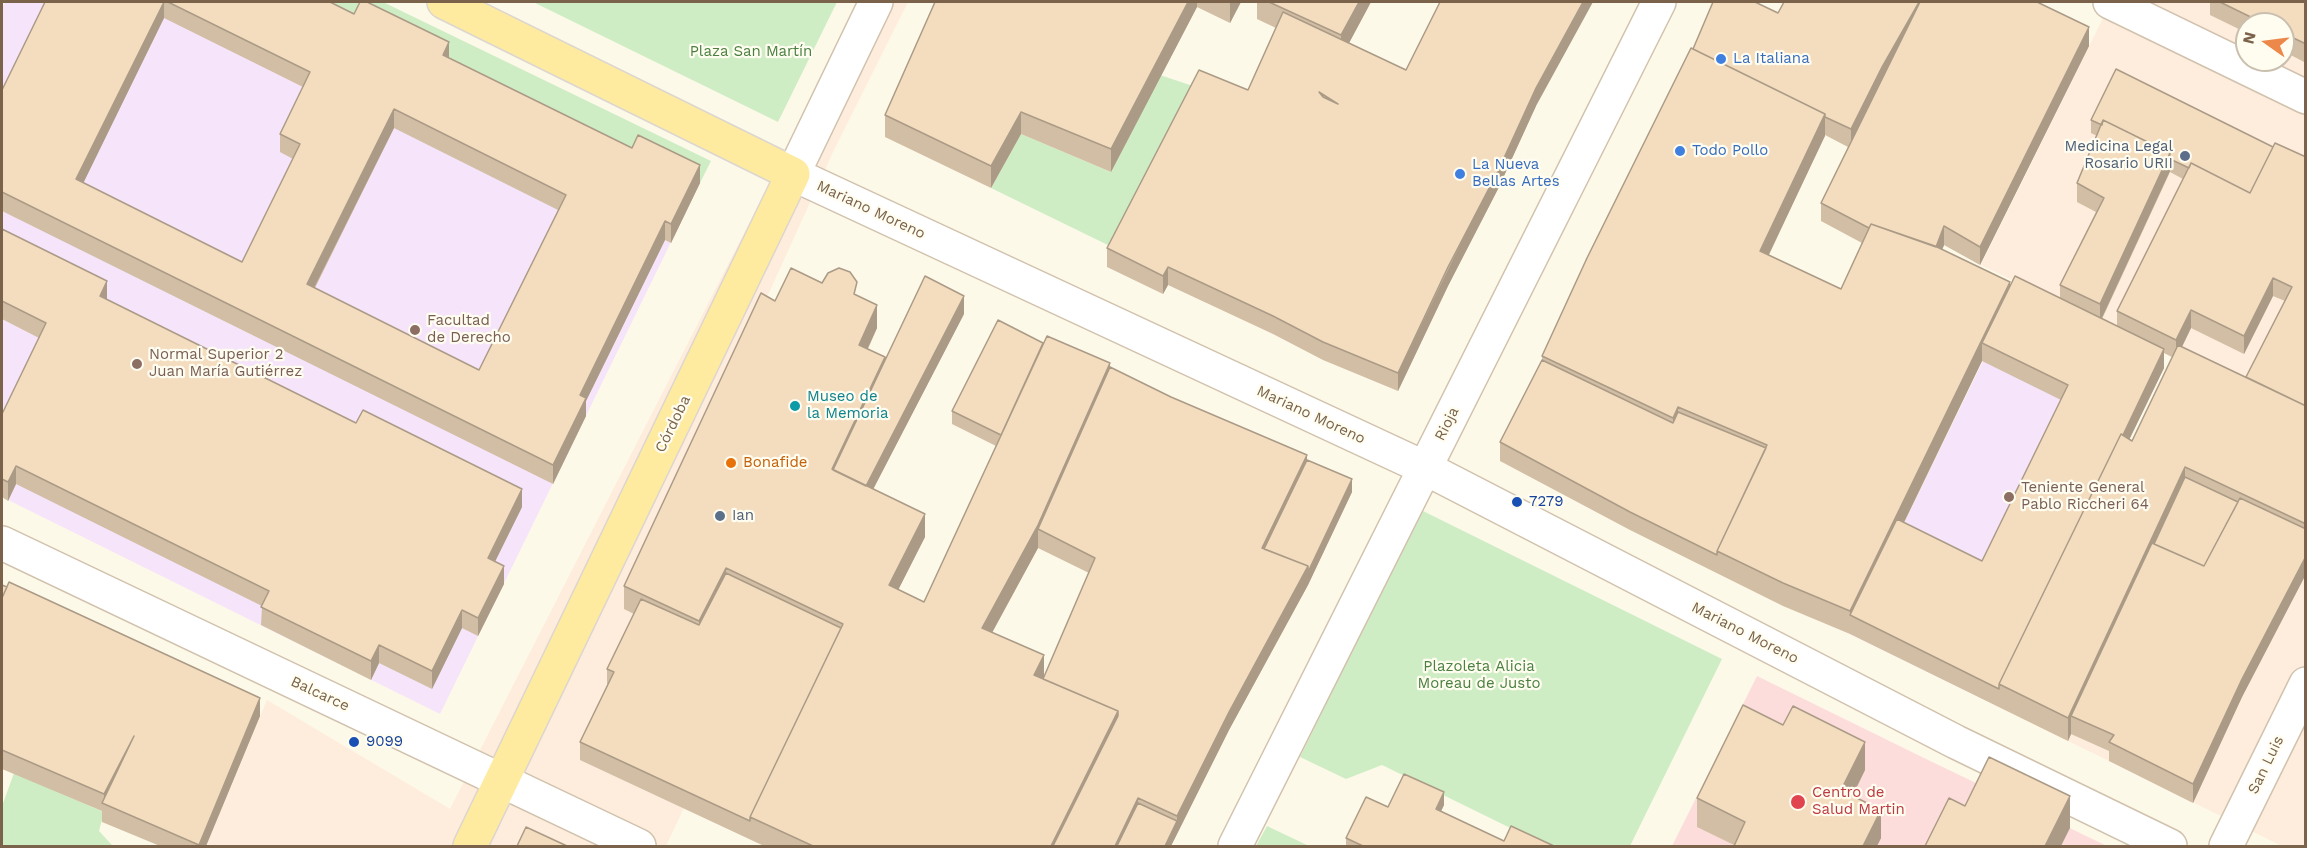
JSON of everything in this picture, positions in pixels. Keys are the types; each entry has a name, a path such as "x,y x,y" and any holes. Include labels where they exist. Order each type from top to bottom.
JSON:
{"main road":[{"name":"Mariano Moreno","path":"444,2 793,174"},
{"name":"Córdoba","path":"470,846 793,174"}],"street":[{"name":"Córdoba","path":"793,174 876,2"},
{"name":"Rioja","path":"1235,846 1659,2"},
{"path":"2110,2 2306,97"},
{"name":"Mariano Moreno","path":"793,174 1425,468 1956,742 2170,846"},
{"name":"Balcarce","path":"2,543 639,846"},
{"name":"San Luis","path":"2226,846 2306,684"}],"shaded area":[{"name":"Facultad de Derecho","path":"5,2 330,2 700,183 440,714 2,497 2,8"},
{"path":"862,2 908,2 833,152 706,431 832,492 666,846 206,846 267,700 450,809"},
{"path":"2111,2 2305,2 2305,426 2176,359 1981,265"},
{"name":"Teniente General Pablo Riccheri 64","path":"2015,295 2164,368 1999,707 1850,634"},
{"path":"2132,464 2305,547 2305,846 2282,846 1999,707"},
{"name":"Centro de Salud Martin","path":"1757,676 1924,758 2107,846 1672,846"}],"green space":[{"path":"330,2 383,2 711,161 700,183"},
{"name":"Plaza San Martín","path":"533,2 837,2 778,122"},
{"path":"1160,75 1199,88 1116,249 991,188 1021,134 1111,172"},
{"name":"Plazoleta Alicia Moreau de Justo","path":"1421,510 1722,659 1630,846 1547,846 1382,765 1346,779 1300,757"},
{"path":"14,773 104,812 99,831 112,845 125,846 2,846 2,806"},
{"path":"1267,826 1309,846 1256,846"}],"building":[{"path":"45,2 164,2 76,179 242,262 300,144 280,134 310,72 168,2 330,2 354,14 360,2 367,2 449,42 443,55 632,148 638,135 700,165 671,224 665,221 580,395 586,398 553,465 2,192 2,90","holes":["394,109 566,195 479,370 307,284"]},
{"path":"935,2 1188,2 1111,149 1021,112 991,166 885,115"},
{"path":"1269,2 1359,2 1341,35"},
{"path":"1440,2 1583,2 1536,88 1498,171 1448,267 1398,373 1323,342 1168,267 1163,276 1107,248 1199,70 1248,90 1283,12 1406,70","holes":["1319,92 1338,104 1323,97"]},
{"path":"1713,2 1755,2 1778,13 1784,2 1919,2 1882,67 1851,129 1693,49"},
{"path":"1920,2 2037,2 2089,27 1980,247 1944,226 1936,247 1871,224 1869,228 1821,203"},
{"path":"2220,2 2306,2 2306,44 2295,39 2295,12 2240,12"},
{"path":"1691,48 1825,114 1760,251 1841,289 1871,224 1935,246 2010,282 1850,611 1783,583 1717,551 1767,445 1678,407 1673,418 1542,356 1587,258"},
{"path":"2116,69 2273,147 2250,193 2191,163 2189,168 2170,159 2170,153 2103,120 2102,125 2091,120"},
{"path":"2103,120 2170,153 2100,304 2060,285 2104,198 2077,183"},
{"path":"2275,143 2306,157 2306,406 2246,377 2292,287 2273,278 2244,336 2191,310 2176,340 2117,311 2191,163 2250,193"},
{"name":"Normal Superior 2 Juan María Gutiérrez","path":"2,229 107,281 100,296 356,423 363,410 522,489 488,558 504,566 478,618 462,610 432,671 379,645 371,661 261,607 269,591 16,466 8,482 2,479 2,414 46,323 2,301"},
{"path":"791,268 822,283 828,273 839,268 850,272 857,282 854,294 877,305 859,345 885,357 832,469 925,514 889,585 924,602 1047,336 1110,363 1038,525 982,628 1044,655 1034,675 1118,711 1051,846 813,846 750,817 843,624 726,568 699,621 624,586 761,293 775,301"},
{"path":"925,276 964,296 866,486 833,470"},
{"name":"Teniente General Pablo Riccheri 64","path":"2015,276 2164,349 1999,684 1999,689 1850,615 1897,519 1982,561 2068,385 1982,343"},
{"path":"998,320 1043,343 1001,435 952,411"},
{"path":"2178,345 2306,406 2306,524 2185,467 2068,718 1999,684 2121,434 2132,441"},
{"path":"1542,360 1673,423 1678,412 1766,448 1717,555 1630,512 1500,442"},
{"path":"1110,367 1171,397 1307,455 1262,548 1308,566 1229,712 1177,816 1138,798 1115,846 1053,846 1118,716 1118,711 1043,679 1095,558 1038,529"},
{"path":"1307,460 1352,479 1308,572 1308,566 1264,549"},
{"path":"2185,477 2238,502 2204,566 2154,544"},
{"path":"2240,498 2306,529 2306,556 2242,679 2193,784 2109,742 2114,735 2071,716 2152,543 2204,566"},
{"path":"726,573 841,628 750,821 580,742 614,672 607,669 641,599 699,625"},
{"path":"9,582 260,698 199,845 102,803 134,736 104,794 2,750 2,598"},
{"path":"2,585 7,587 2,598"},
{"name":"Centro de Salud Martin","path":"1743,705 1783,725 1793,706 1865,742 1841,790 1881,810 1863,846 1734,846 1745,822 1697,798"},
{"path":"1989,757 2070,796 2045,846 1925,846 1949,798 1965,806"},
{"path":"1404,774 1444,792 1436,809 1504,841 1511,826 1554,846 1363,846 1346,838 1366,797 1388,807"},
{"path":"1138,803 1177,821 1165,846 1117,846"},
{"path":"526,827 567,846 517,846"}],"place":[{"name":"La Italiana","path":"1721,59"},
{"name":"Todo Pollo","path":"1680,151"},
{"name":"Medicina Legal Rosario URII","path":"2185,156"},
{"name":"La Nueva Bellas Artes","path":"1460,174"},
{"name":"Facultad de Derecho","path":"415,330"},
{"name":"Normal Superior 2 Juan María Gutiérrez","path":"137,364"},
{"name":"Museo de la Memoria","path":"795,406"},
{"name":"Bonafide","path":"731,463"},
{"name":"Teniente General Pablo Riccheri 64","path":"2009,497"},
{"name":"7279","path":"1517,502"},
{"name":"Ian","path":"720,516"},
{"name":"9099","path":"354,742"},
{"name":"Centro de Salud Martin","path":"1798,802"}]}
